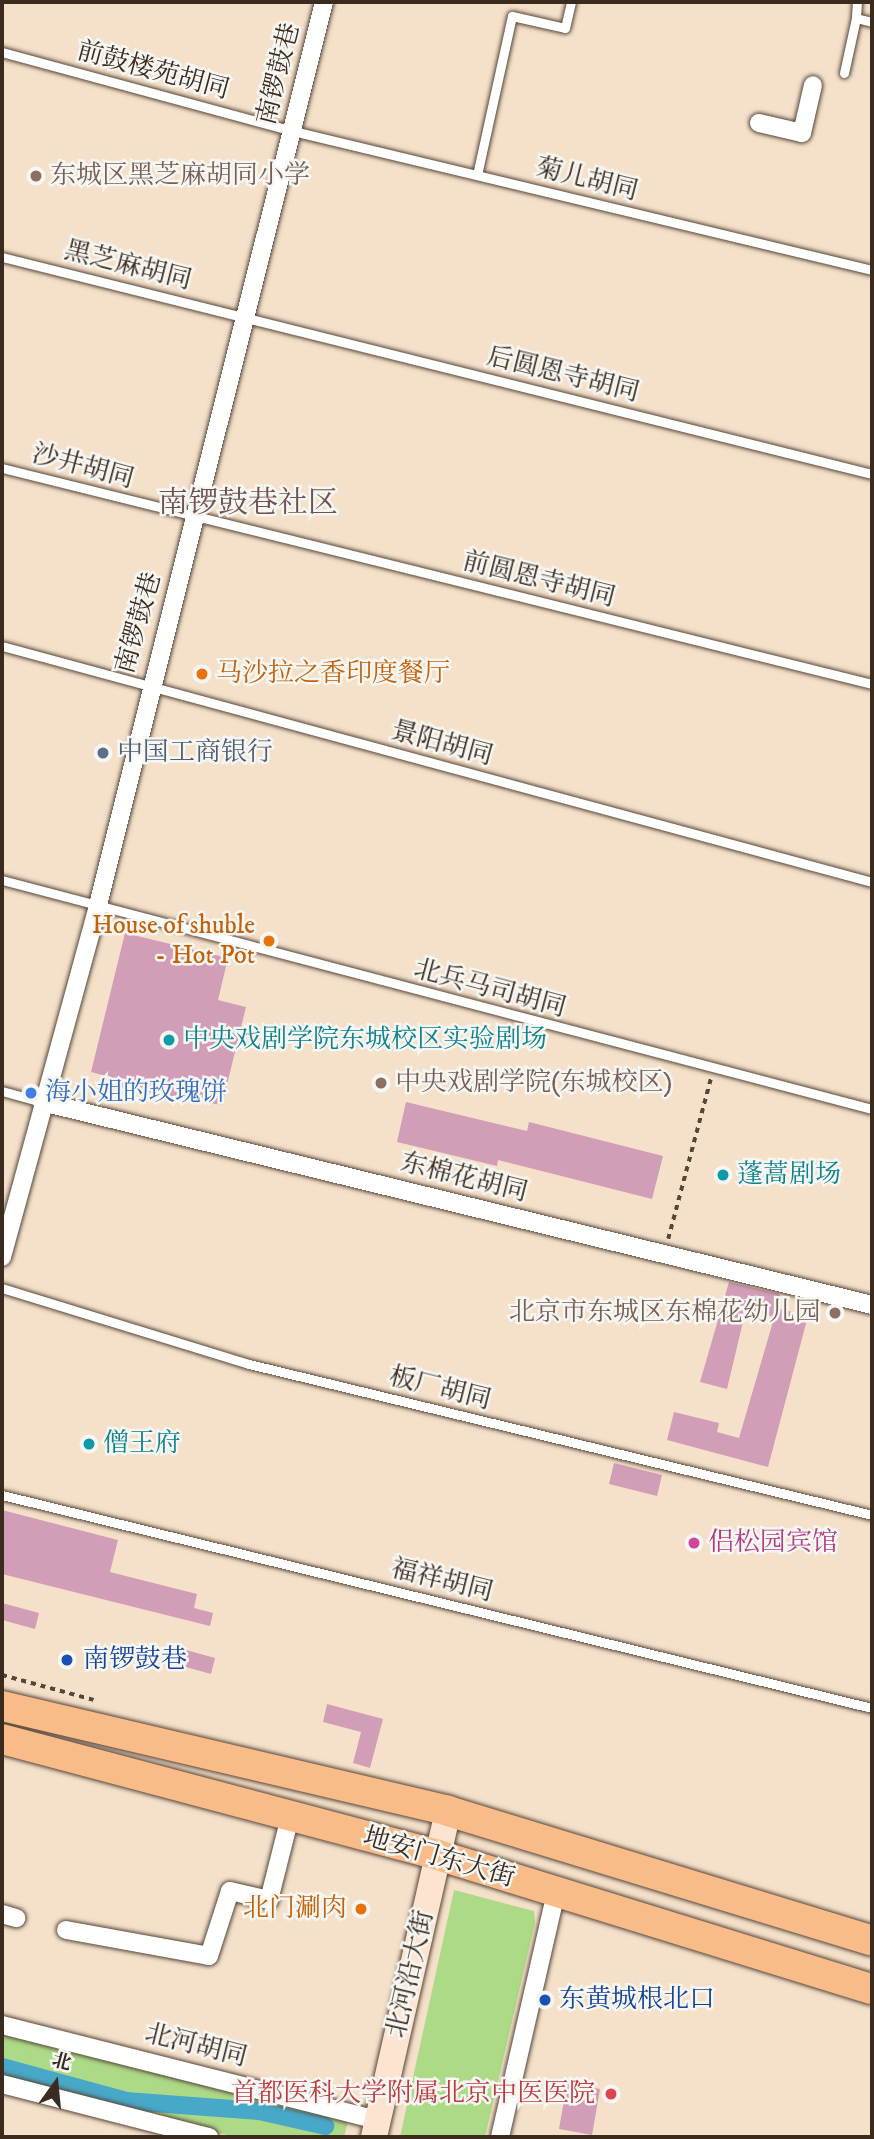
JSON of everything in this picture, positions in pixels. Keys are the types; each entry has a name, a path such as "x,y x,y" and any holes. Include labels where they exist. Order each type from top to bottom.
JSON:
{"main road":[{"name":"地安门东大街","path":"2,1706 448,1811 872,1941"},
{"name":"地安门东大街","path":"2,1739 438,1855 872,1989"},
{"name":"北河沿大街","path":"376,2129 448,1811"}],"street":[{"name":"南锣鼓巷","path":"2,1257 42,1102 97,909 148,686 195,518 324,2"},
{"path":"759,123 802,133 813,85"},
{"name":"东棉花胡同","path":"42,1102 872,1306"},
{"path":"66,1930 209,1956 230,1891 269,1900 290,1817"},
{"path":"500,2137 556,1893"},
{"name":"北河胡同","path":"2,2025 376,2129"},
{"path":"2,2084 206,2137"}],"lane":[{"path":"477,175 512,16 565,28 571,2"},
{"path":"844,73 857,2"},
{"path":"856,18 872,22"},
{"name":"前鼓楼苑胡同","path":"2,52 293,131"},
{"name":"菊儿胡同","path":"293,131 872,270"},
{"name":"黑芝麻胡同","path":"2,257 244,316"},
{"name":"后圆恩寺胡同","path":"244,316 872,474"},
{"name":"沙井胡同","path":"2,468 195,518"},
{"name":"前圆恩寺胡同","path":"195,518 872,684"},
{"name":"景阳胡同","path":"2,646 872,881"},
{"name":"北兵马司胡同","path":"2,880 97,909 872,1109"},
{"path":"2,1091 42,1102"},
{"name":"板厂胡同","path":"2,1288 249,1364 872,1515"},
{"name":"福祥胡同","path":"2,1495 872,1708"}],"path":[{"path":"664,1254 713,1068"},
{"path":"2,1675 94,1700"}],"green space":[{"path":"454,1890 534,1911 535,1923 485,2137 400,2137"},
{"path":"2,2035 348,2121 344,2137 235,2137 2,2078"}],"building":[{"name":"中央戏剧学院东城校区实验剧场","path":"125,933 228,958 218,1000 246,1007 222,1105 119,1087 121,1080 91,1072"},
{"path":"406,1102 527,1131 529,1122 663,1156 652,1199 498,1160 497,1166 397,1142"},
{"path":"729,1282 780,1294 774,1317 746,1309 727,1389 700,1382"},
{"path":"777,1308 808,1316 768,1467 667,1440 674,1412 719,1423 717,1432 739,1438"},
{"path":"614,1463 662,1475 657,1496 609,1484"},
{"path":"2,1510 118,1540 110,1572 197,1594 194,1608 213,1613 210,1626 2,1574"},
{"path":"2,1603 39,1613 35,1629 2,1620"},
{"path":"168,1645 215,1658 211,1674 164,1661"},
{"path":"327,1704 383,1719 370,1768 353,1763 361,1732 323,1722"},
{"path":"567,2083 600,2089 592,2135 559,2129"}],"waterway":[{"path":"2,2067 126,2101 259,2111 325,2126"}],"place":[{"name":"东城区黑芝麻胡同小学","path":"36,176"},
{"name":"马沙拉之香印度餐厅","path":"202,674"},
{"name":"中国工商银行","path":"103,753"},
{"name":"House of shuble - Hot Pot","path":"269,941"},
{"name":"中央戏剧学院东城校区实验剧场","path":"169,1040"},
{"name":"中央戏剧学院(东城校区)","path":"381,1083"},
{"name":"海小姐的玫瑰饼","path":"31,1093"},
{"name":"蓬蒿剧场","path":"723,1175"},
{"name":"北京市东城区东棉花幼儿园","path":"835,1313"},
{"name":"僧王府","path":"89,1444"},
{"name":"侣松园宾馆","path":"694,1543"},
{"name":"南锣鼓巷","path":"67,1660"},
{"name":"北门涮肉","path":"361,1909"},
{"name":"东黄城根北口","path":"545,2000"},
{"name":"首都医科大学附属北京中医医院","path":"611,2094"}],"district":[{"name":"南锣鼓巷社区","path":"248,504"}]}
